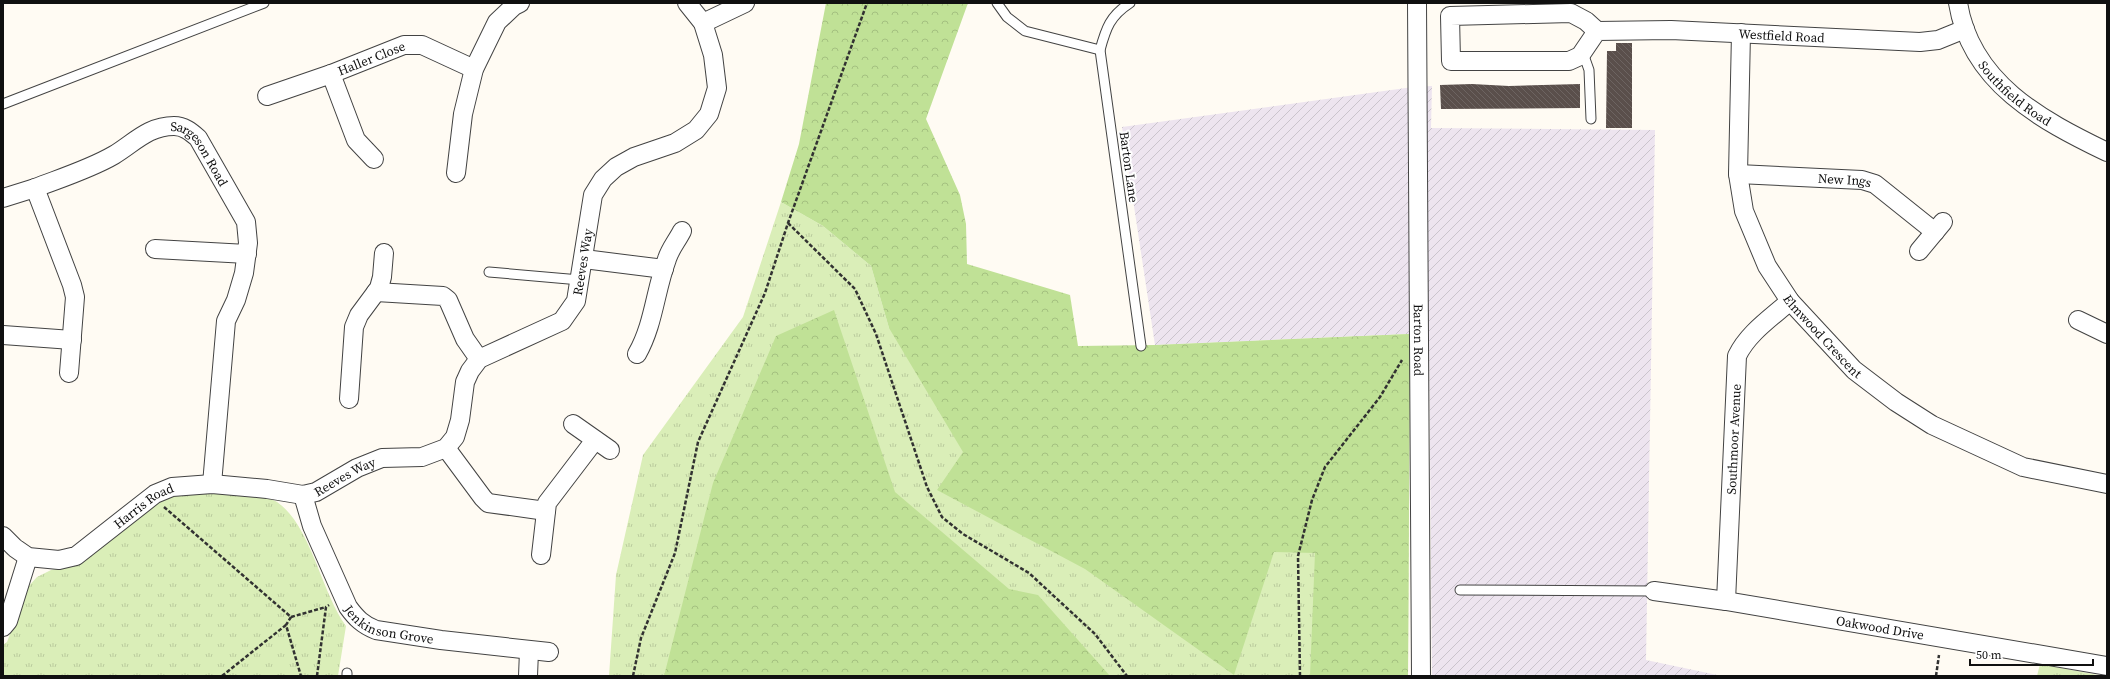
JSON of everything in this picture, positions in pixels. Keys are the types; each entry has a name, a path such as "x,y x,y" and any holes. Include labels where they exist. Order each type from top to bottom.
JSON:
{"street":[{"path":"456,173 463,114 474,69 498,22 514,6 520,3"},
{"name":"Reeves Way","path":"479,359 562,321 576,301 584,259 593,195 603,179 616,167 634,157 675,143 696,130 709,114 716,88 713,55 703,23 687,3"},
{"path":"703,23 745,3"},
{"name":"Barton Road","path":"1417,3 1421,676"},
{"name":"Southfield Road","path":"1958,3 1960,17 1974,52 1999,84 2022,104 2049,122 2107,152"},
{"path":"1571,13 1586,21 1597,31 1583,53 1576,59 1569,61 1451,61 1450,16 1571,13"},
{"name":"Westfield Road","path":"1597,31 1670,30 1920,42 1938,40 1965,29"},
{"name":"Elmwood Crescent","path":"1741,33 1738,174 1744,211 1767,266 1790,301 1854,370 1896,402 1932,425 2023,467 2107,484"},
{"name":"Haller Close","path":"267,96 331,74 404,45 422,45 474,69"},
{"path":"331,74 356,140 374,159"},
{"name":"Sargeson Road","path":"3,198 35,188 114,155 137,138 158,129 175,126 187,129 198,138 246,222 248,243 236,300 226,321 212,484"},
{"name":"New Ings","path":"1738,174 1862,180 1875,184 1939,227 1919,251"},
{"path":"35,188 72,285 75,297 69,373"},
{"path":"637,354 646,338 651,323 667,258 682,231"},
{"path":"155,249 246,254"},
{"path":"349,399 354,327 359,315 376,292 382,277 384,253"},
{"path":"584,259 664,269"},
{"path":"376,292 443,296 448,300 465,339 479,359 470,370 465,382 460,420 455,437 446,448 488,503 546,511"},
{"name":"Southmoor Avenue","path":"1726,601 1737,356 1742,344 1790,301"},
{"path":"2078,320 2107,334"},
{"path":"3,335 72,340"},
{"path":"572,424 610,450"},
{"path":"541,555 547,503 595,440"},
{"name":"Reeves Way","path":"303,495 316,492 356,468 382,458 422,457 446,448"},
{"name":"Harris Road","path":"28,557 59,560 76,556 152,497 172,487 212,484 267,489 303,495"},
{"name":"Jenkinson Grove","path":"303,495 312,526 344,597 356,618 366,627 376,630 529,651 549,652"},
{"path":"3,536 15,548 28,557 8,621 3,627"},
{"name":"Oakwood Drive","path":"1654,591 1726,601 2107,666"},
{"path":"528,676 529,651"}],"lane":[{"path":"3,104 264,3"},
{"path":"997,3 1007,17 1025,31 1100,50"},
{"name":"Barton Lane","path":"1130,3 1119,10 1106,26 1100,50 1141,346"},
{"path":"1583,53 1589,70 1590,119"},
{"path":"489,272 580,280"},
{"path":"1460,590 1654,591"}],"path":[{"path":"633,676 641,638 675,553 698,442 765,293 788,223 867,3"},
{"path":"788,223 855,289 876,334 927,487 942,517 963,534 1029,574 1095,634 1127,676"},
{"path":"1300,676 1298,556 1312,500 1325,467 1380,397 1405,354 1420,343"},
{"path":"152,497 291,617"},
{"path":"222,676 286,626 291,617 326,607 344,597"},
{"path":"317,676 326,607"},
{"path":"286,626 301,676"},
{"path":"1936,676 1942,638"}],"shaded area":[{"path":"1432,86 1431,128 1655,130 1646,660 1722,676 1432,676 1429,336 1410,334 1155,345 1122,127 1413,87"}],"green space":[{"path":"826,3 968,3 926,119 960,195 966,224 967,264 1070,295 1078,346 1155,345 1410,334 1408,676 1310,676 1315,553 1274,552 1234,675 1085,569 937,490 963,452 889,328 871,266 823,226 781,202 799,144"},
{"path":"781,202 823,226 871,266 889,328 1078,346 1141,346 1410,334 1408,676 609,676 616,575 643,455 743,317"},
{"path":"834,310 895,492 1009,589 1038,595 1110,676 664,676 713,483 776,336"},
{"path":"183,493 232,494 270,499 277,502 289,513 299,526 315,560 329,596 346,626 338,676 3,676 3,645 7,642 27,588 37,577 51,570 72,566 162,500"},
{"path":"2040,664 2103,676 2037,676"}],"building":[{"path":"1616,43 1632,43 1632,128 1606,128 1607,51 1616,51"},
{"path":"1472,84 1509,86 1580,84 1580,108 1441,109 1440,85"}]}
